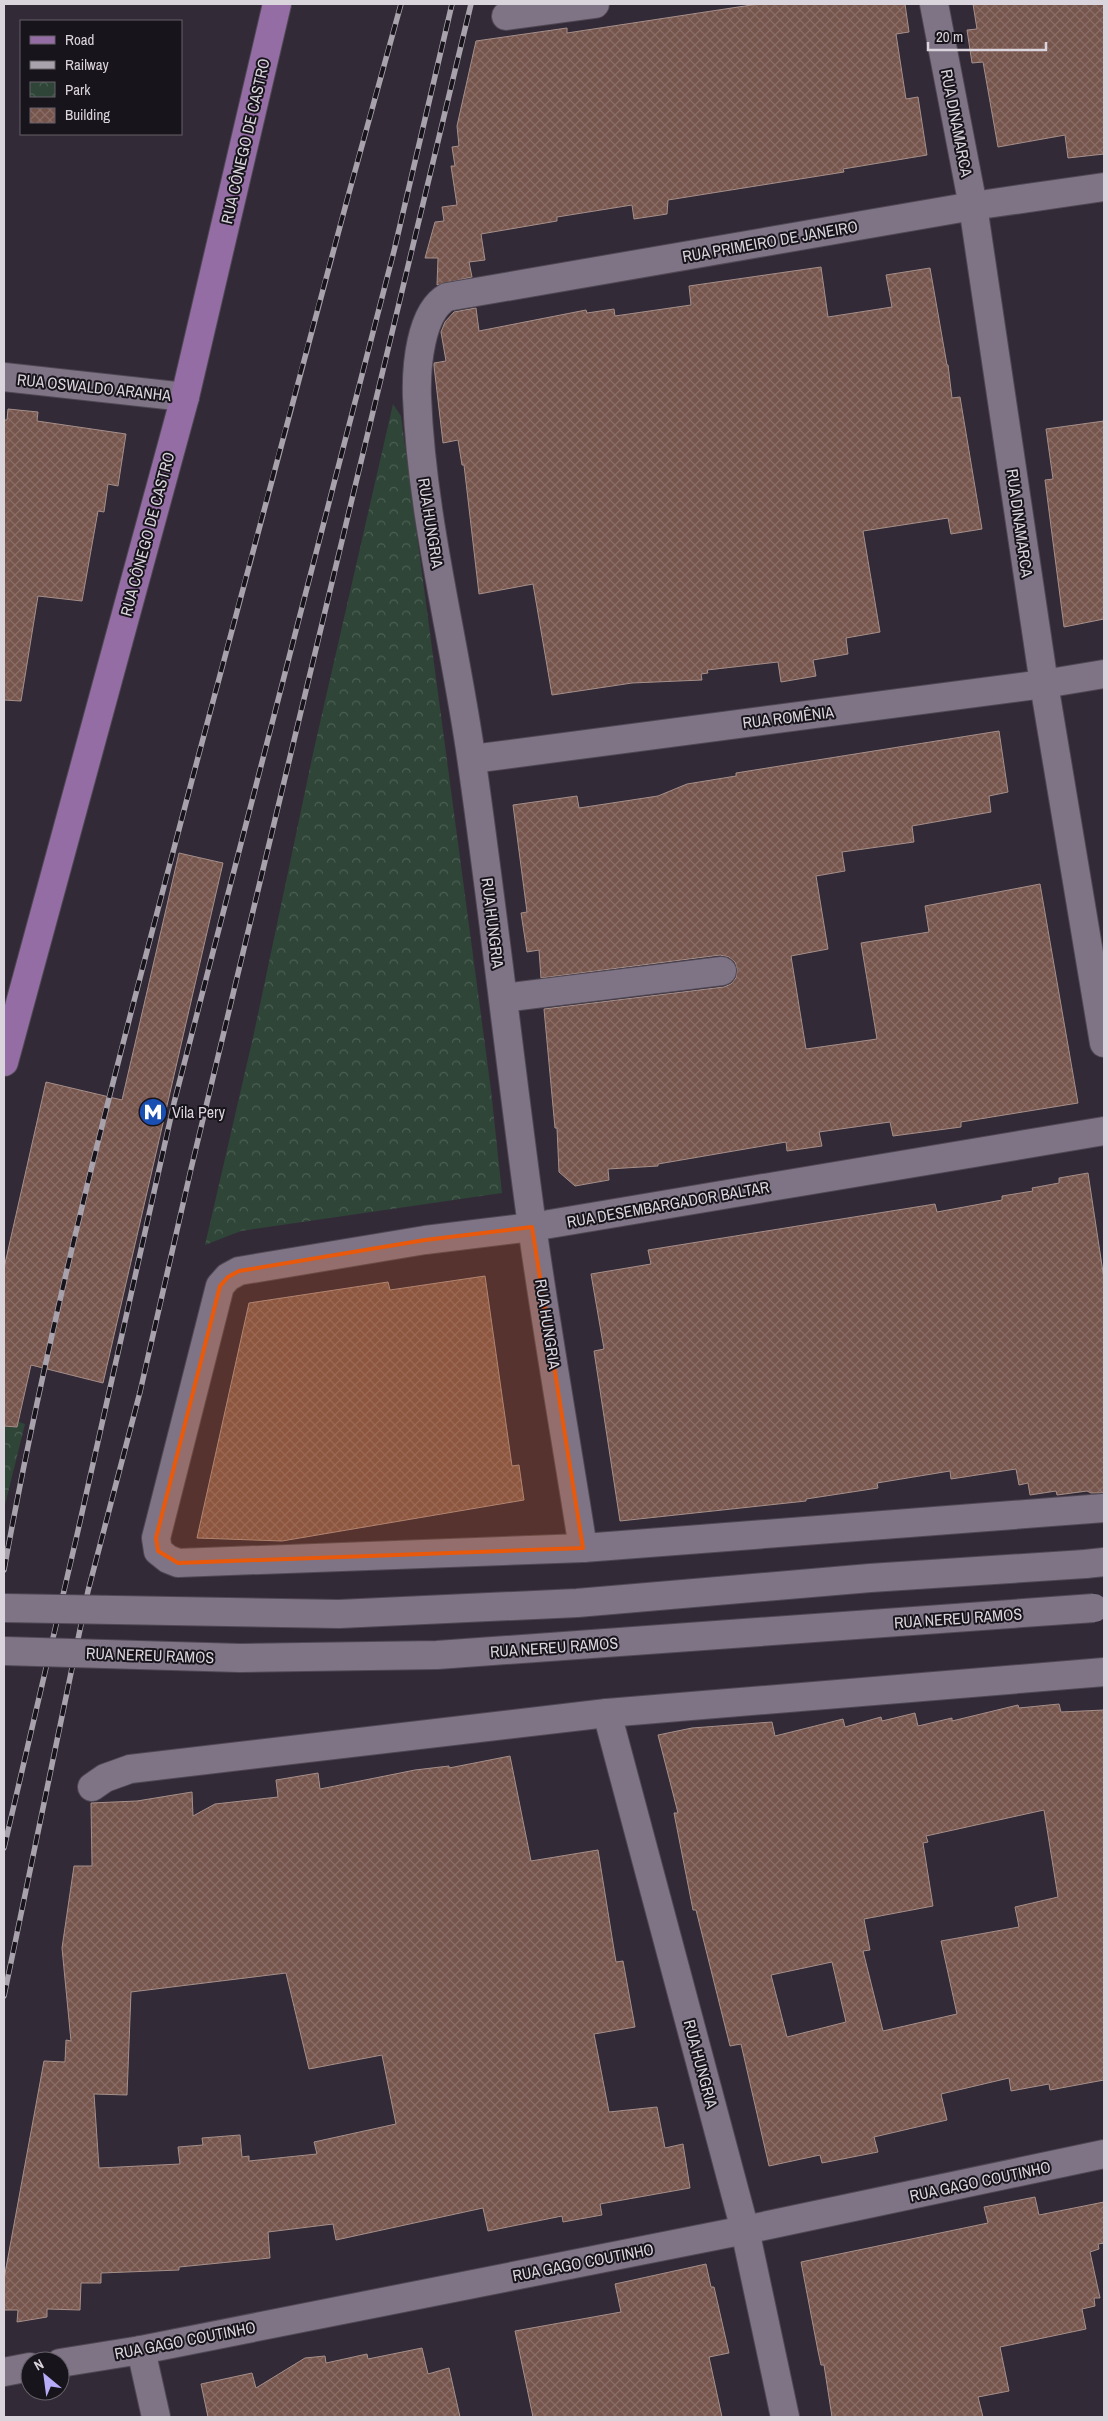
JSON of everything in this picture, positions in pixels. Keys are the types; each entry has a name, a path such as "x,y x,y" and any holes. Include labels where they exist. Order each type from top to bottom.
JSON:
{"main road":[{"name":"RUA CÔNEGO DE CASTRO","path":"4,1062 185,397 277,4"}],"street":[{"path":"506,16 595,4"},
{"name":"RUA DINAMARCA","path":"934,4 973,206 1044,684 1104,1043"},
{"name":"RUA PRIMEIRO DE JANEIRO","path":"438,302 447,297 973,206 1104,186"},
{"name":"RUA HUNGRIA","path":"438,302 423,334 417,368 417,396 424,497 472,759 532,1227 583,1548"},
{"name":"RUA OSWALDO ARANHA","path":"4,377 185,397"},
{"name":"RUA ROMÊNIA","path":"472,759 1044,684 1104,674"},
{"path":"503,998 722,971"},
{"name":"RUA DESEMBARGADOR BALTAR","path":"583,1548 178,1563 168,1559 158,1551 156,1538 220,1286 232,1274 239,1271 425,1240 532,1227 1104,1131"},
{"path":"583,1548 1104,1508"},
{"path":"4,1608 339,1614 577,1603 870,1578 1095,1563"},
{"name":"RUA NEREU RAMOS","path":"4,1651 240,1658 438,1655 1099,1608"},
{"path":"92,1787 105,1778 130,1769 607,1713 1104,1672"},
{"name":"RUA HUNGRIA","path":"607,1713 745,2230 785,2417"},
{"name":"RUA GAGO COUTINHO","path":"70,2361 140,2350 745,2230 1104,2154"},
{"path":"140,2350 156,2417"},
{"path":"4,2372 20,2369"}],"highlighted area":[{"path":"532,1227 583,1548 178,1563 158,1551 156,1538 220,1286 228,1277 239,1271 425,1240"}],"green space":[{"path":"393,404 401,416 491,1090 502,1193 241,1231 205,1245 254,1033 314,749"},
{"path":"4,1417 25,1424 4,1509"}],"building":[{"path":"758,4 905,4 909,32 896,34 906,99 918,97 927,155 843,169 844,172 668,200 667,214 634,219 632,205 557,217 557,221 481,234 485,260 469,262 472,277 437,285 438,258 425,258 435,222 444,221 442,207 457,205 451,166 455,166 452,147 459,146 457,126 476,41 567,28 567,33"},
{"path":"973,4 1104,4 1104,154 1068,158 1065,135 998,147 983,62 972,63 967,30 977,29"},
{"path":"821,267 828,317 892,307 886,275 930,268 948,365 952,398 960,397 982,529 951,534 948,518 863,531 880,632 846,638 848,654 813,660 816,676 781,682 778,662 707,670 708,673 701,674 702,680 632,683 552,695 533,584 479,594 464,465 462,465 458,440 443,443 434,363 446,361 441,332 445,322 454,312 476,308 479,331 586,310 587,313 614,309 615,316 691,305 689,286"},
{"path":"8,409 38,412 37,421 126,434 118,486 108,484 104,512 98,511 82,601 38,596 21,701 4,700 4,420 7,420"},
{"path":"1104,421 1104,619 1064,627 1045,480 1053,479 1046,429"},
{"path":"999,731 1008,792 989,796 991,812 912,826 914,842 842,852 845,871 816,876 828,949 791,956 806,1049 877,1039 861,943 929,932 925,906 1040,884 1078,1103 961,1122 961,1127 893,1136 890,1122 819,1132 822,1146 787,1151 786,1142 658,1164 658,1166 608,1169 609,1180 575,1186 559,1172 557,1128 555,1128 544,1009 724,987 731,984 736,978 737,969 735,962 729,957 720,955 541,978 539,950 527,952 521,913 527,912 513,805 577,796 579,808 658,796 687,784 736,776 736,773"},
{"path":"179,853 223,863 103,1383 31,1365 17,1427 4,1426 4,1268 46,1082 122,1100"},
{"path":"1088,1173 1104,1279 1104,1493 1091,1493 1087,1491 1057,1495 1056,1491 1030,1495 1028,1483 1019,1485 1016,1469 951,1479 950,1471 877,1483 878,1488 806,1499 806,1501 620,1521 594,1351 604,1349 591,1274 651,1264 648,1250 935,1204 937,1212 1002,1200 1002,1196 1033,1191 1032,1188 1059,1183 1059,1178"},
{"path":"485,1276 512,1466 519,1465 524,1500 282,1541 197,1538 249,1303 388,1282 390,1290"},
{"path":"1059,1704 1061,1712 1104,1710 1104,2080 1050,2090 1049,2084 1011,2091 1009,2078 941,2094 947,2120 874,2137 878,2152 822,2163 820,2155 769,2166 741,2044 730,2046 696,1910 693,1910 674,1813 678,1813 658,1735 692,1728 772,1722 775,1736 843,1719 845,1727 881,1717 882,1721 915,1713 918,1726 952,1718 952,1721 1018,1705 1019,1708","holes":["1044,1810 1058,1897 1015,1907 1019,1927 941,1941 957,2014 883,2031 863,1951 870,1950 864,1919 933,1906 923,1843 928,1842 926,1836","832,1962 846,2022 787,2037 771,1975"]},
{"path":"510,1756 531,1861 598,1850 616,1962 623,1961 635,2027 594,2034 609,2112 657,2107 665,2148 683,2144 690,2188 600,2204 602,2215 563,2222 562,2216 488,2231 483,2208 336,2240 333,2224 268,2232 270,2258 179,2267 179,2270 101,2273 101,2283 81,2283 80,2310 47,2309 47,2317 17,2322 18,2310 4,2310 4,2279 44,2061 65,2062 66,2040 71,2041 62,1948 74,1866 92,1866 91,1803 137,1801 192,1792 193,1816 215,1804 278,1797 276,1780 318,1773 320,1789 415,1770 449,1766 449,1768","holes":["286,1973 309,2069 382,2055 396,2124 314,2142 317,2154 249,2161 249,2156 242,2157 240,2135 202,2138 203,2145 178,2147 180,2164 99,2168 94,2094 127,2095 131,1992"]},
{"path":"1035,2197 1039,2215 1104,2202 1104,2243 1098,2244 1099,2249 1090,2252 1100,2298 1094,2298 1095,2306 1082,2309 1086,2329 1000,2347 1009,2391 978,2397 983,2417 832,2417 824,2365 821,2365 801,2262 988,2223 984,2207"},
{"path":"706,2264 711,2287 714,2287 729,2353 709,2357 722,2417 533,2417 515,2331 621,2312 615,2284"},
{"path":"422,2348 428,2374 449,2368 460,2417 208,2417 201,2384 252,2373 256,2388 305,2358 325,2356 326,2363 367,2354 368,2359"}],"railway":[{"path":"4,1570 23,1470 66,1272 115,1075 295,392 401,4"},
{"path":"4,1848 77,1535 174,1103 394,251 452,4"},
{"path":"4,1996 88,1591 140,1392 191,1169 471,4"}],"place":[{"name":"Vila Pery","path":"153,1112"}]}
